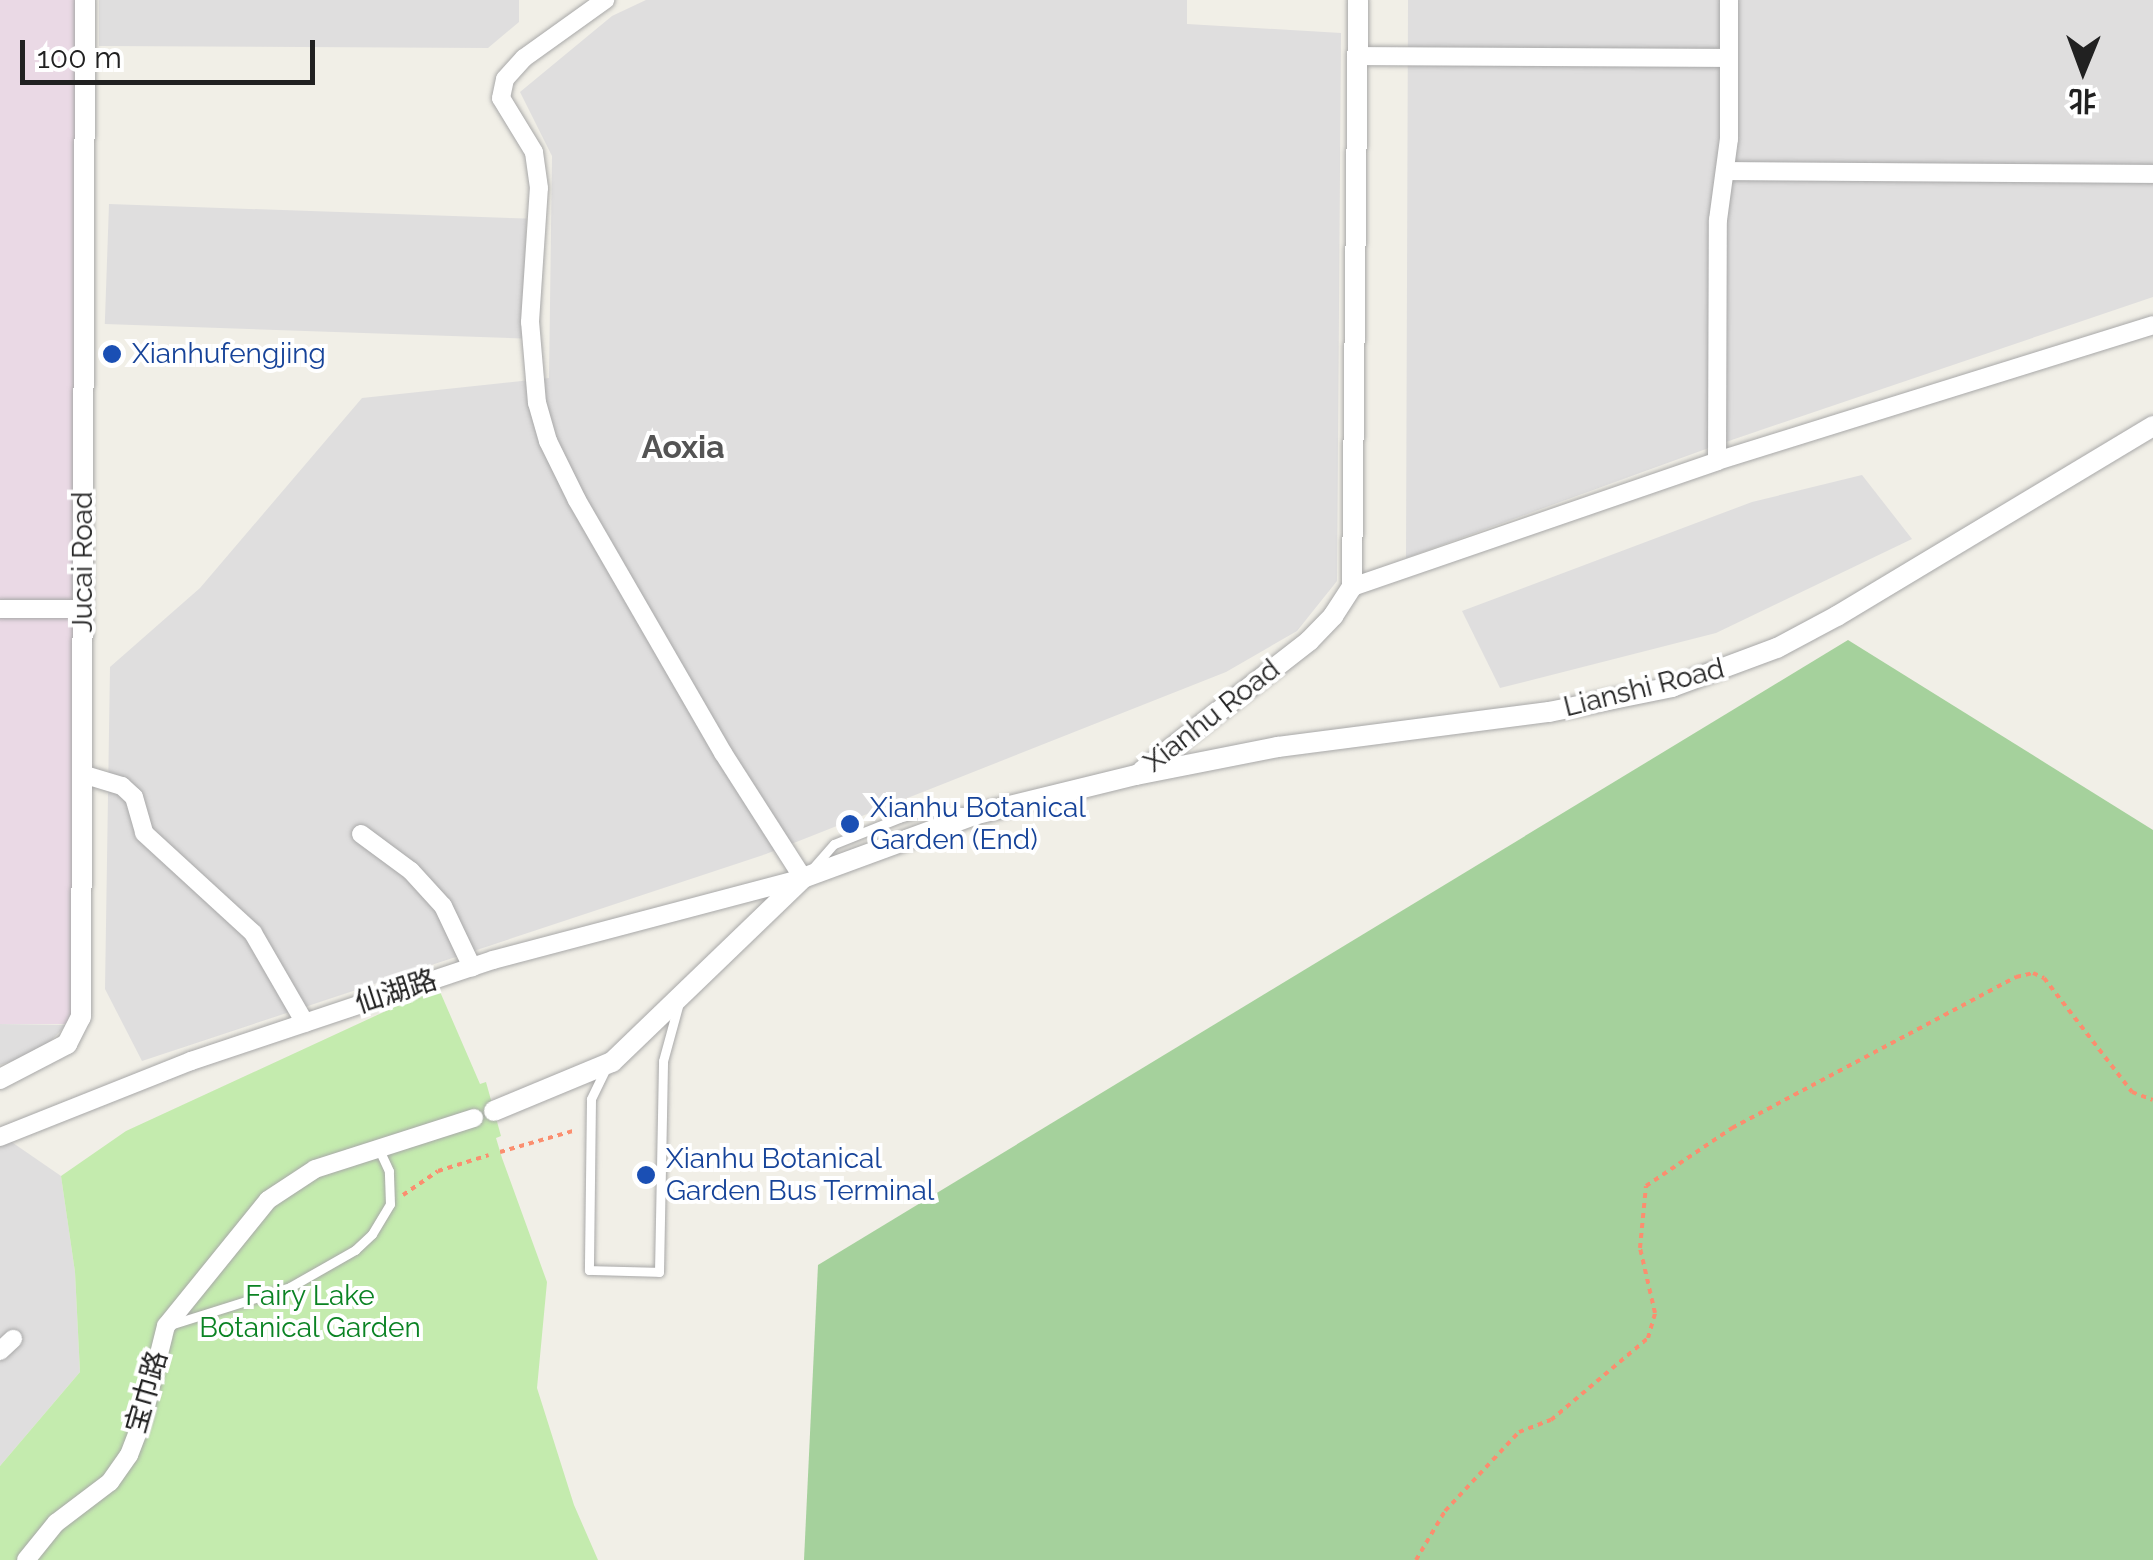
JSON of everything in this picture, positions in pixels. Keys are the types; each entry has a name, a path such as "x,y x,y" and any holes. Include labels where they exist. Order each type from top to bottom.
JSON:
{"street":[{"name":"Jucai Road","path":"0,1079 67,1044 80,1018 85,0"},
{"path":"606,0 524,58 504,79 501,98 534,152 539,188 530,322 536,403 548,441 577,500 723,754 803,878"},
{"path":"1358,0 1352,586 1717,461 2153,325"},
{"path":"1717,461 1718,220 1726,172 1729,0"},
{"path":"1358,56 1729,58"},
{"path":"1726,172 2153,174"},
{"name":"Lianshi Road","path":"1136,775 1278,747 1612,701 1724,670 1837,616 2153,426"},
{"name":"Xianhu Road","path":"484,1114 612,1062 803,878 977,814 1136,775 1309,641 1333,616 1352,586"},
{"path":"0,609 83,610"},
{"path":"82,774 122,786 134,797 144,832 252,933 305,1022"},
{"path":"361,834 411,871 444,906 472,967"},
{"name":"仙湖路","path":"0,1138 192,1060 472,967 803,878"},
{"name":"宝巾路","path":"26,1560 56,1523 110,1482 129,1455 143,1418 166,1326 268,1200 315,1168 484,1114"}],"lane":[{"path":"612,1062 599,1078 591,1099 590,1270 659,1272 662,1060 682,994"},
{"path":"166,1326 290,1287 334,1264 372,1234 390,1204 389,1170 377,1146"}],"path":[{"path":"1416,1560 1445,1511 1520,1432 1551,1420 1648,1338 1655,1313 1640,1248 1646,1186 1732,1128 2016,977 2033,973 2044,978 2132,1092 2153,1100"},
{"path":"500,1152 590,1126"},
{"path":"390,1204 438,1171 488,1154"}],"shaded area":[{"path":"0,0 75,0 75,1024 0,1024"},
{"path":"99,0 519,0 519,22 488,48 99,46"},
{"path":"646,0 1187,0 1187,24 1341,33 1337,581 1297,631 1226,672 766,854 142,1061 105,989 110,667 200,588 362,398 549,378 552,156 520,92 612,16"},
{"path":"1408,0 2153,0 2153,297 1717,445 1406,558"},
{"path":"109,204 527,219 523,339 105,324"},
{"path":"1862,475 1912,539 1716,633 1500,688 1462,611 1752,502"},
{"path":"0,1024 66,1025 39,1053 0,1065"},
{"path":"0,1134 61,1176 75,1272 80,1372 0,1466"}],"green space":[{"path":"1848,640 2153,830 2153,1560 804,1560 818,1265"},
{"name":"Fairy Lake Botanical Garden","path":"438,987 480,1084 486,1082 501,1136 496,1138 502,1158 547,1282 537,1388 574,1505 598,1560 0,1560 0,1466 80,1372 75,1272 61,1176 126,1131"}],"place":[{"name":"Xianhufengjing","path":"112,354"},
{"name":"Xianhu Botanical Garden (End)","path":"850,824"},
{"name":"Xianhu Botanical Garden Bus Terminal","path":"646,1175"}],"district":[{"name":"Aoxia","path":"683,447"}]}
